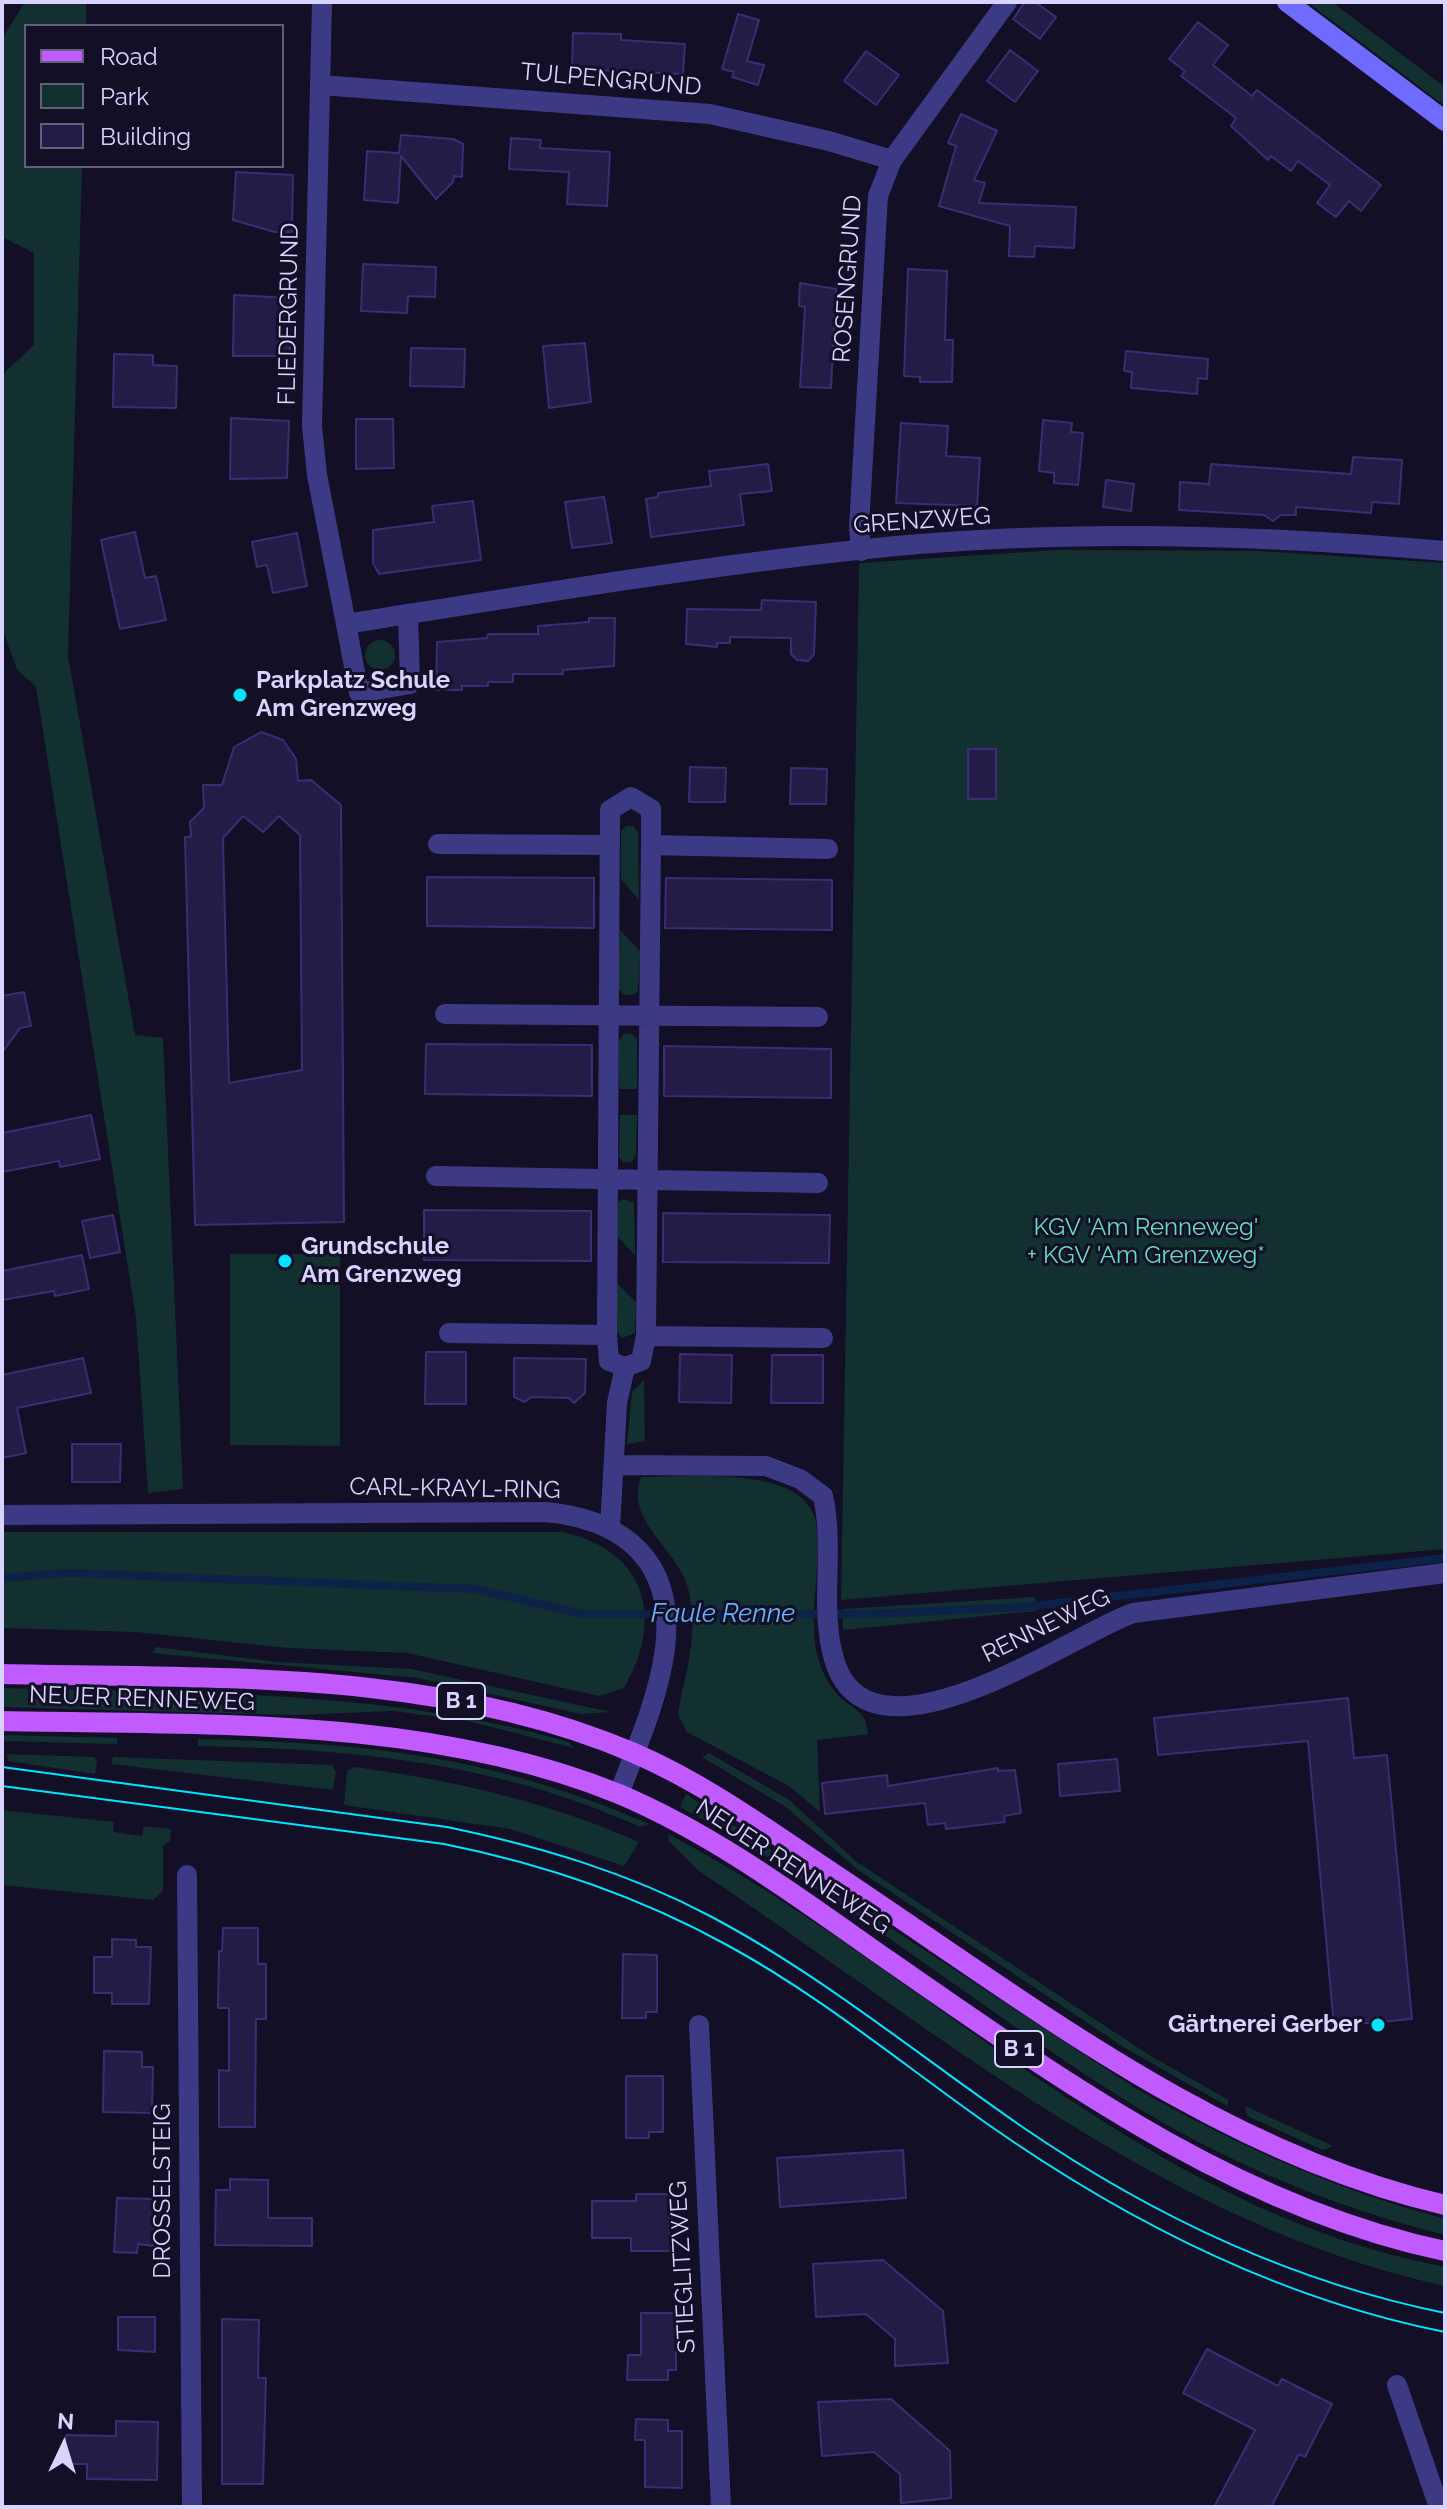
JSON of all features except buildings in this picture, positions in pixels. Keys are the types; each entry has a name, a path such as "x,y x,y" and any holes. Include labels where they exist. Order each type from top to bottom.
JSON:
{"main road":[{"name":"NEUER RENNEWEG","path":"2,1674 281,1683 390,1691 521,1714 634,1753 739,1810 1102,2052 1196,2107 1317,2163 1445,2205"},
{"name":"NEUER RENNEWEG","path":"2,1721 285,1730 397,1737 520,1761 619,1794 755,1868 1055,2074 1160,2139 1229,2174 1319,2212 1445,2251"}],"street":[{"name":"FLIEDERGRUND","path":"322,2 312,426 317,475 346,624"},
{"name":"ROSENGRUND","path":"861,551 859,527 874,223 881,185 892,160 1007,2"},
{"path":"1287,2 1445,121"},
{"name":"TULPENGRUND","path":"320,85 710,114 829,141 892,160"},
{"name":"GRENZWEG","path":"346,624 635,578 861,551 1057,538 1149,538 1445,551"},
{"path":"346,624 359,693 410,684 408,614"},
{"path":"631,797 651,809 651,845 646,1336 641,1361 625,1367 609,1361 607,1335 610,810 631,797"},
{"path":"438,844 610,845"},
{"path":"651,845 828,849"},
{"path":"445,1014 818,1017"},
{"path":"436,1176 818,1183"},
{"path":"449,1333 607,1335"},
{"path":"646,1336 823,1338"},
{"path":"610,1529 617,1403 625,1367"},
{"name":"RENNEWEG","path":"615,1465 766,1466 800,1479 823,1496 830,1525 829,1633 836,1665 849,1688 881,1706 945,1697 1012,1675 1102,1624 1133,1613 1445,1573"},
{"name":"CARL-KRAYL-RING","path":"2,1515 546,1512 569,1515 610,1529 646,1559 663,1587 667,1626 665,1650 619,1794"},
{"name":"DROSSELSTEIG","path":"187,1875 192,2507"},
{"name":"STIEGLITZWEG","path":"699,2025 721,2507"},
{"path":"1397,2385 1439,2507"}],"green space":[{"path":"25,2 86,2 86,24 24,24 24,168 82,168 68,656 135,1035 163,1038 183,1489 148,1493 136,1318 36,687 17,669 2,628 2,375 34,345 34,253 2,237 2,39"},
{"path":"1307,2 1332,2 1445,87 1445,106"},
{"name":"KGV 'Am Renneweg' + KGV 'Am Grenzweg*","path":"1057,550 1260,551 1445,563 1445,1549 841,1600 859,563"},
{"path":"380,640 391,644 395,655 391,666 380,670 369,666 365,655 369,644"},
{"path":"626,826 633,826 638,832 639,900 621,879 621,831"},
{"path":"620,930 640,951 638,990 635,994 624,995 618,988"},
{"path":"631,1033 637,1039 637,1089 619,1089 619,1040 624,1034"},
{"path":"620,1115 637,1115 636,1155 632,1162 623,1162 619,1157"},
{"path":"623,1199 634,1203 635,1255 617,1236 618,1202"},
{"path":"230,1254 340,1254 340,1446 230,1445"},
{"path":"616,1282 636,1302 635,1333 622,1338 617,1332"},
{"path":"644,1380 645,1441 627,1444 632,1392"},
{"path":"713,1476 768,1482 791,1491 807,1504 816,1523 818,1554 814,1634 817,1656 830,1685 865,1720 868,1734 817,1740 820,1812 789,1786 687,1732 678,1714 692,1640 689,1592 676,1563 640,1508 638,1493 641,1477"},
{"path":"2,1532 562,1532 590,1541 613,1554 629,1571 640,1590 645,1613 643,1637 637,1662 624,1688 599,1696 407,1653 288,1648 136,1632 2,1628"},
{"path":"1035,1597 1036,1611 843,1630 843,1609"},
{"path":"156,1647 278,1662 411,1669 611,1712 581,1714 418,1678 152,1653"},
{"path":"2,1688 216,1693 359,1703 500,1725 569,1742 574,1748 468,1721 394,1711 297,1715 2,1707"},
{"path":"2,1735 117,1738 117,1744 2,1741"},
{"path":"198,1739 318,1744 428,1757 535,1782 649,1824 640,1827 533,1787 424,1763 312,1751 198,1746"},
{"path":"709,1753 789,1800 857,1862 1149,2055 1229,2100 1227,2106 1125,2048 858,1870 786,1807 702,1757"},
{"path":"7,1754 94,1757 97,1761 95,1774 8,1761"},
{"path":"113,1757 332,1765 336,1772 333,1790 111,1764"},
{"path":"355,1767 500,1794 569,1815 639,1842 624,1866 510,1829 344,1805 347,1771"},
{"path":"686,1794 1135,2088 1286,2164 1364,2194 1445,2219 1445,2235 1319,2196 1237,2161 1159,2121 1067,2062 794,1874 680,1807"},
{"path":"2,1810 114,1822 113,1832 142,1836 144,1826 171,1829 170,1841 163,1846 163,1891 153,1900 2,1885"},
{"path":"668,1834 764,1890 1135,2141 1232,2194 1335,2237 1445,2267 1445,2286 1341,2257 1242,2217 1147,2169 1054,2114 964,2055 699,1871 669,1841"},
{"path":"1245,2106 1333,2146 1323,2150 1247,2116"}],"waterway":[{"name":"Faule Renne","path":"2,1578 69,1573 476,1589 582,1614 871,1614 1024,1607 1445,1558"}],"tram line":[{"path":"2,1767 447,1827 582,1862 647,1886 710,1916 791,1963 1021,2126 1171,2216 1224,2241 1332,2283 1445,2313"},
{"path":"2,1786 444,1844 518,1861 625,1897 693,1927 794,1985 986,2123 1093,2192 1148,2223 1263,2277 1383,2318 1445,2332"}],"place":[{"name":"Parkplatz Schule Am Grenzweg","path":"240,695"},
{"name":"Grundschule Am Grenzweg","path":"285,1261"},
{"name":"Gärtnerei Gerber","path":"1378,2025"}]}
